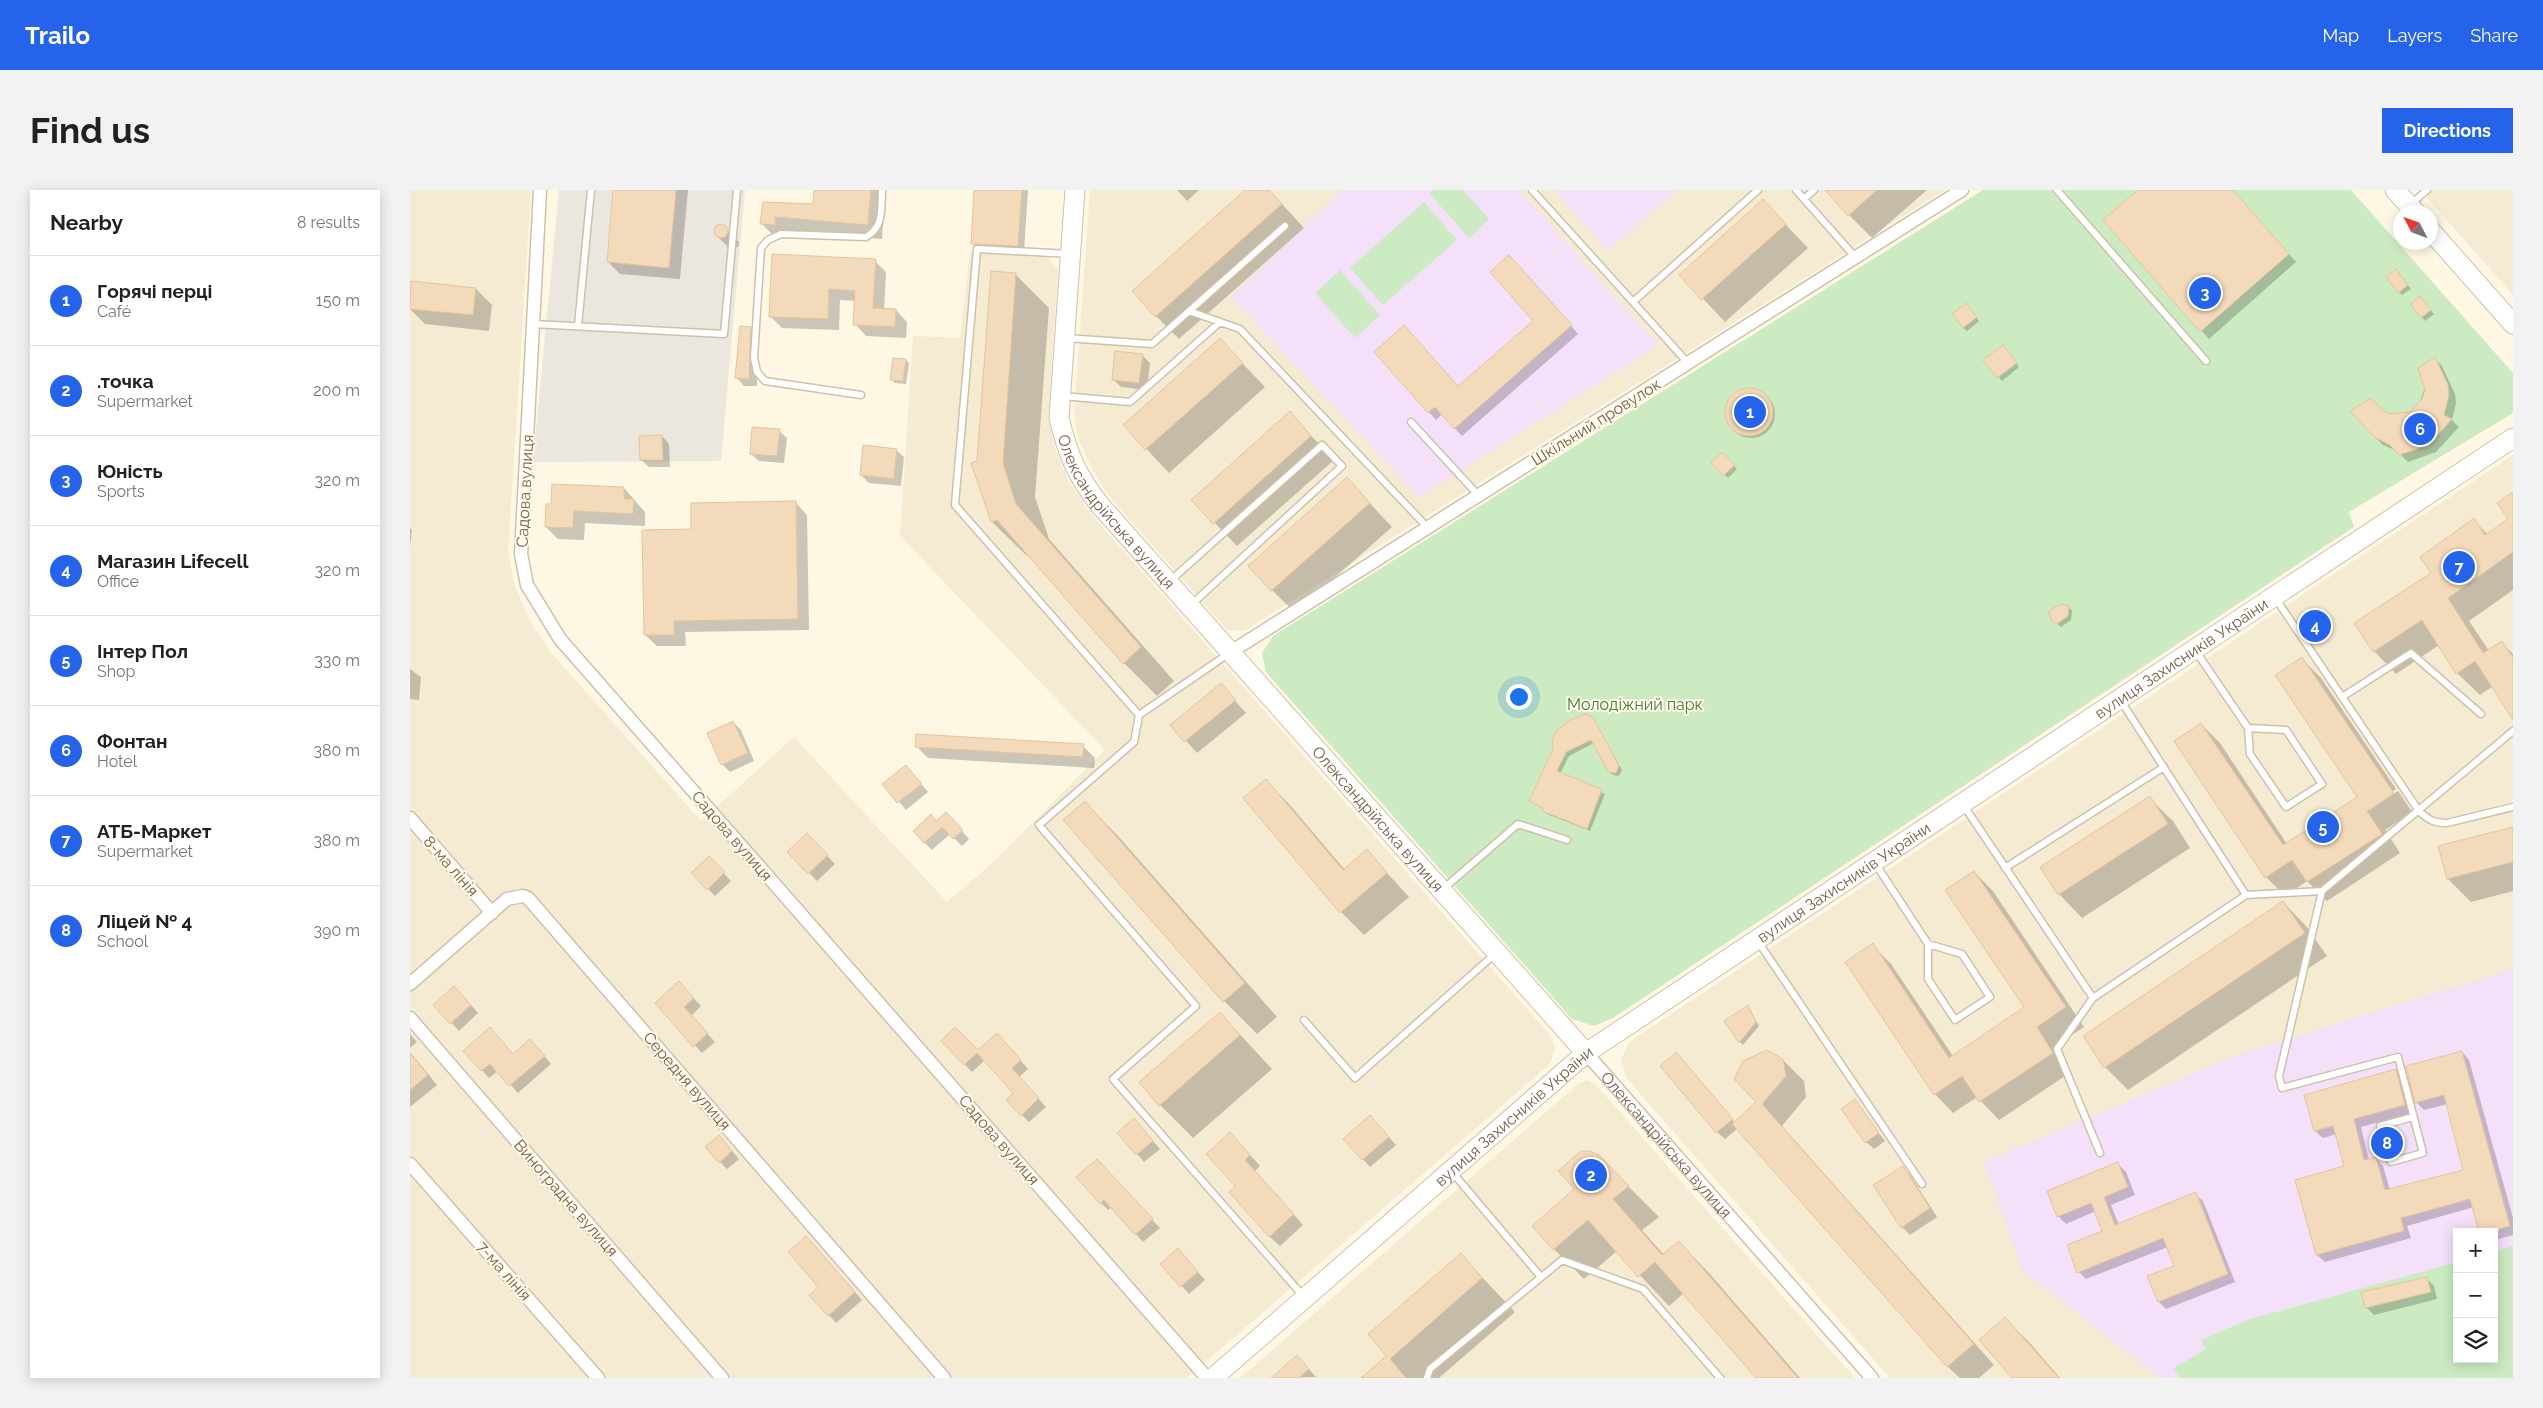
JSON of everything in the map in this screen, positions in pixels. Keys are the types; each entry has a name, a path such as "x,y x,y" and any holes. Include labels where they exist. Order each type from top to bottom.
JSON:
{"main road":[{"name":"Олександрійська вулиця","path":"1075,190 1059,418 1066,446 1078,476 1098,504 1586,1053"},
{"path":"2395,190 2408,205"},
{"path":"2438,239 2513,324"},
{"name":"вулиця Захисників України","path":"1213,1378 1586,1053 2513,438"}],"street":[{"name":"Садова вулиця","path":"540,190 521,554 527,586 540,609 567,647 1207,1378"},
{"name":"Шкільний провулок","path":"1230,653 1856,259 1962,190"},
{"name":"8-ма лінія","path":"410,818 492,913"},
{"name":"Середня вулиця","path":"410,984 507,899 523,896 533,904 944,1378"},
{"name":"Виноградна вулиця","path":"410,1018 722,1378"},
{"name":"Олександрійська вулиця","path":"1586,1053 1872,1378"},
{"name":"7-ма лінія","path":"410,1164 598,1378"}],"lane":[{"path":"578,326 591,190"},
{"path":"533,324 724,334 737,190"},
{"path":"861,395 765,380 760,376 754,358 761,248 768,240 781,234 866,237 875,232 880,222 882,190"},
{"path":"1532,190 1688,364"},
{"path":"1633,302 1758,190"},
{"path":"1796,190 1856,259"},
{"path":"1804,199 1814,190"},
{"path":"2057,190 2206,361"},
{"path":"2415,205 2427,190"},
{"path":"1065,338 1152,344 1285,226"},
{"path":"1070,254 977,249 956,505 1139,715"},
{"path":"1188,311 1240,329 1428,528"},
{"path":"1061,396 1130,402 1220,322"},
{"path":"1411,422 1479,496"},
{"path":"1168,583 1322,445 1342,466 1189,606"},
{"path":"2275,596 2419,811 2427,819 2438,823 2447,823 2513,807"},
{"path":"2195,649 2248,728 2250,754 2286,807 2322,784 2286,730 2248,728"},
{"path":"1230,653 1139,715 1134,742 1039,825 1196,1006 1113,1079 1305,1298"},
{"path":"2342,697 2412,653 2481,714"},
{"path":"2120,699 2246,895"},
{"path":"2100,1154 2058,1049 2093,998 2246,895 2322,891 2513,731"},
{"path":"2006,868 2164,767"},
{"path":"1962,804 2093,998"},
{"path":"1442,890 1518,824 1567,840"},
{"path":"1874,862 1928,944 1928,979 1955,1020 1990,997 1962,954 1928,944"},
{"path":"2322,891 2279,1076 2282,1088 2398,1057 2423,1153 2390,1162 2380,1126 2413,1117"},
{"path":"1757,940 1922,1184"},
{"path":"1304,1020 1355,1078 1497,952"},
{"path":"1451,1171 1541,1277"},
{"path":"1427,1378 1430,1370 1562,1260 1643,1289 1720,1378"}],"shaded area":[{"path":"410,190 531,190 508,552 515,587 530,621 553,655 701,821 794,737 947,902 990,865 1105,750 900,536 913,336 960,338 970,253 1047,257 1058,270 1048,419 1056,452 1068,480 1090,513 1551,1036 1555,1049 1550,1064 1187,1378 410,1378"},
{"path":"559,190 745,190 721,461 533,462"},
{"path":"1090,190 1945,190 1244,631 1227,630 1108,495 1091,467 1079,440 1074,416"},
{"path":"1342,190 1519,190 1658,345 1419,497 1231,297"},
{"path":"1554,190 1677,190 1608,251"},
{"path":"2420,190 2513,190 2513,295 2438,210 2438,205 2433,205"},
{"path":"2513,455 2513,1378 1890,1378 1627,1079 1621,1060 1629,1042"},
{"path":"2513,969 2513,1378 2161,1378 2022,1271 1984,1162 2240,1054"},
{"path":"1587,1080 1596,1085 1855,1378 1240,1378 1578,1084"}],"green space":[{"path":"1432,190 1463,190 1489,219 1469,238 1429,193"},
{"name":"Молодіжний парк","path":"1983,190 2351,190 2393,237 2393,250 2404,250 2513,373 2513,413 2349,512 2354,527 1613,1018 1594,1026 1572,1019 1266,672 1262,653 1273,636"},
{"path":"1424,202 1457,240 1383,305 1350,268"},
{"path":"1340,270 1380,315 1355,338 1315,293"},
{"path":"2513,1246 2513,1378 2179,1378 2174,1368 2206,1349 2201,1340 2247,1320 2453,1263 2453,1363 2498,1363 2498,1251"}],"building":[{"path":"613,190 676,190 669,268 607,262"},
{"path":"814,190 871,190 868,225 775,217 775,225 760,224 763,202 813,204"},
{"path":"974,190 1022,190 1018,246 971,244"},
{"path":"1245,190 1269,190 1282,204 1155,317 1132,291"},
{"path":"1825,190 1877,190 1848,216"},
{"path":"2138,190 2233,190 2289,254 2200,332 2103,220"},
{"path":"1763,199 1786,224 1701,300 1679,275"},
{"path":"721,224 726,226 728,231 726,236 721,238 716,236 714,231 716,226"},
{"path":"772,254 876,259 873,308 896,309 895,327 853,325 855,291 829,289 828,319 769,317"},
{"path":"1509,255 1572,325 1454,429 1435,407 1428,413 1374,352 1404,325 1458,386 1533,321 1490,272"},
{"path":"2396,269 2408,285 2398,293 2386,277"},
{"path":"991,271 1016,273 1003,463 1016,504 1141,647 1123,664 997,520 991,522 971,463 977,461"},
{"path":"411,281 476,288 473,315 410,309"},
{"path":"2420,296 2431,310 2421,318 2410,304"},
{"path":"1966,303 1977,317 1963,328 1952,314"},
{"path":"740,326 751,327 749,379 735,378"},
{"path":"1220,338 1243,363 1145,450 1123,425"},
{"path":"2003,345 2017,363 1997,378 1983,360"},
{"path":"1115,351 1143,354 1139,383 1112,380"},
{"path":"2435,357 2448,385 2449,395 2444,415 2452,419 2429,445 2399,455 2390,445 2374,437 2350,411 2371,398 2383,411 2392,414 2410,412 2422,399 2425,390 2418,368"},
{"path":"893,358 906,359 903,381 890,380"},
{"path":"1744,388 1754,388 1763,392 1769,398 1772,403 1772,421 1763,432 1754,436 1744,436 1735,432 1729,426 1725,417 1725,407 1729,398 1735,392"},
{"path":"1290,411 1311,436 1213,524 1191,500"},
{"path":"752,427 780,429 777,456 750,454"},
{"path":"662,435 663,460 640,460 639,436"},
{"path":"863,445 897,449 894,479 860,475"},
{"path":"1722,452 1735,465 1723,476 1711,463"},
{"path":"1347,477 1370,503 1271,591 1248,566"},
{"path":"552,484 624,487 624,499 634,499 633,514 574,511 573,528 545,527 546,504 551,504"},
{"path":"2513,492 2513,552 2448,598 2483,653 2502,641 2513,658 2513,720 2475,661 2456,674 2422,620 2373,652 2354,623 2431,573 2420,557 2474,518 2485,535 2508,519 2497,503"},
{"path":"796,501 798,619 674,621 674,635 644,635 642,530 691,529 691,503"},
{"path":"2060,604 2069,606 2068,616 2057,624 2051,620 2049,611"},
{"path":"2302,657 2394,793 2367,811 2382,834 2307,882 2292,860 2265,878 2174,741 2201,723 2283,845 2357,797 2275,675"},
{"path":"1221,683 1236,700 1184,742 1170,725"},
{"path":"1586,714 1593,717 1619,766 1616,773 1608,772 1591,740 1566,752 1557,771 1602,789 1587,829 1542,811 1543,808 1529,801 1553,749 1552,741 1557,730 1570,720"},
{"path":"733,721 748,753 721,765 707,733"},
{"path":"916,734 1084,744 1083,757 915,747"},
{"path":"906,765 922,784 897,803 882,784"},
{"path":"1266,779 1343,870 1367,849 1387,873 1340,913 1243,798"},
{"path":"2150,796 2168,824 2058,895 2040,867"},
{"path":"1085,801 1245,983 1223,1002 1063,820"},
{"path":"946,812 963,830 953,839 942,827 924,843 913,831 931,814 936,821"},
{"path":"2513,827 2513,862 2447,879 2438,846"},
{"path":"807,833 828,855 808,874 787,852"},
{"path":"709,856 725,872 707,890 691,873"},
{"path":"1974,871 2066,1007 2037,1027 2053,1053 1979,1102 1962,1076 1934,1095 1845,962 1873,943 1949,1058 2024,1007 1945,890"},
{"path":"2283,901 2305,933 2104,1068 2083,1036"},
{"path":"679,981 694,998 684,1007 708,1033 693,1047 655,1003"},
{"path":"454,986 471,1005 450,1024 433,1005"},
{"path":"1748,1005 1756,1022 1739,1043 1724,1021"},
{"path":"1220,1012 1240,1035 1159,1106 1139,1082"},
{"path":"490,1027 513,1054 530,1039 545,1056 509,1086 490,1064 481,1071 463,1051"},
{"path":"955,1027 978,1050 997,1033 1021,1060 1012,1068 1039,1098 1021,1116 1006,1100 1013,1093 977,1053 964,1065 941,1041"},
{"path":"1767,1050 1783,1059 1786,1076 1762,1104 1974,1344 1947,1367 1732,1124 1756,1102 1734,1079 1743,1061"},
{"path":"2462,1051 2510,1226 2498,1229 2478,1228 2470,1199 2401,1218 2404,1231 2316,1255 2295,1180 2344,1166 2333,1126 2314,1131 2304,1095 2396,1069 2405,1105 2354,1119 2364,1160 2376,1157 2385,1190 2463,1170 2444,1095 2415,1103 2406,1066"},
{"path":"1676,1052 1733,1119 1716,1133 1660,1066"},
{"path":"410,1053 428,1075 410,1090"},
{"path":"1855,1099 1879,1133 1865,1143 1841,1109"},
{"path":"1370,1115 1389,1137 1362,1160 1343,1139"},
{"path":"1134,1118 1153,1141 1136,1155 1117,1133"},
{"path":"1230,1132 1250,1155 1245,1160 1294,1214 1269,1237 1229,1192 1235,1186 1206,1154"},
{"path":"719,1135 732,1151 719,1163 705,1147"},
{"path":"1581,1151 1589,1151 1599,1155 1629,1186 1613,1199 1662,1255 1679,1241 1798,1378 1756,1378 1655,1262 1638,1277 1588,1220 1553,1250 1532,1226 1574,1189 1558,1171"},
{"path":"1097,1159 1153,1219 1135,1235 1104,1200 1100,1204 1076,1177"},
{"path":"2118,1162 2128,1187 2104,1197 2115,1225 2196,1192 2228,1274 2158,1302 2147,1276 2174,1266 2163,1238 2077,1273 2067,1245 2102,1231 2091,1203 2057,1217 2047,1191"},
{"path":"1903,1166 1930,1208 1901,1228 1873,1185"},
{"path":"806,1236 855,1292 828,1316 809,1295 818,1287 788,1252"},
{"path":"1178,1248 1198,1272 1180,1287 1160,1264"},
{"path":"1461,1253 1482,1278 1390,1359 1406,1378 1361,1378 1386,1356 1368,1334"},
{"path":"2427,1277 2431,1292 2365,1308 2361,1292"},
{"path":"2005,1317 2059,1378 2012,1378 1979,1340"},
{"path":"1297,1355 1309,1369 1299,1378 1271,1378"}],"place":[{"name":"Юність","path":"2205,293"},
{"name":"Горячі перці","path":"1750,412"},
{"name":"Фонтан","path":"2420,429"},
{"name":"АТБ-Маркет","path":"2459,567"},
{"name":"Магазин Lifecell","path":"2315,626"},
{"name":"Інтер Пол","path":"2323,827"},
{"name":"Ліцей № 4","path":"2387,1143"},
{"name":".точка","path":"1591,1175"}]}
